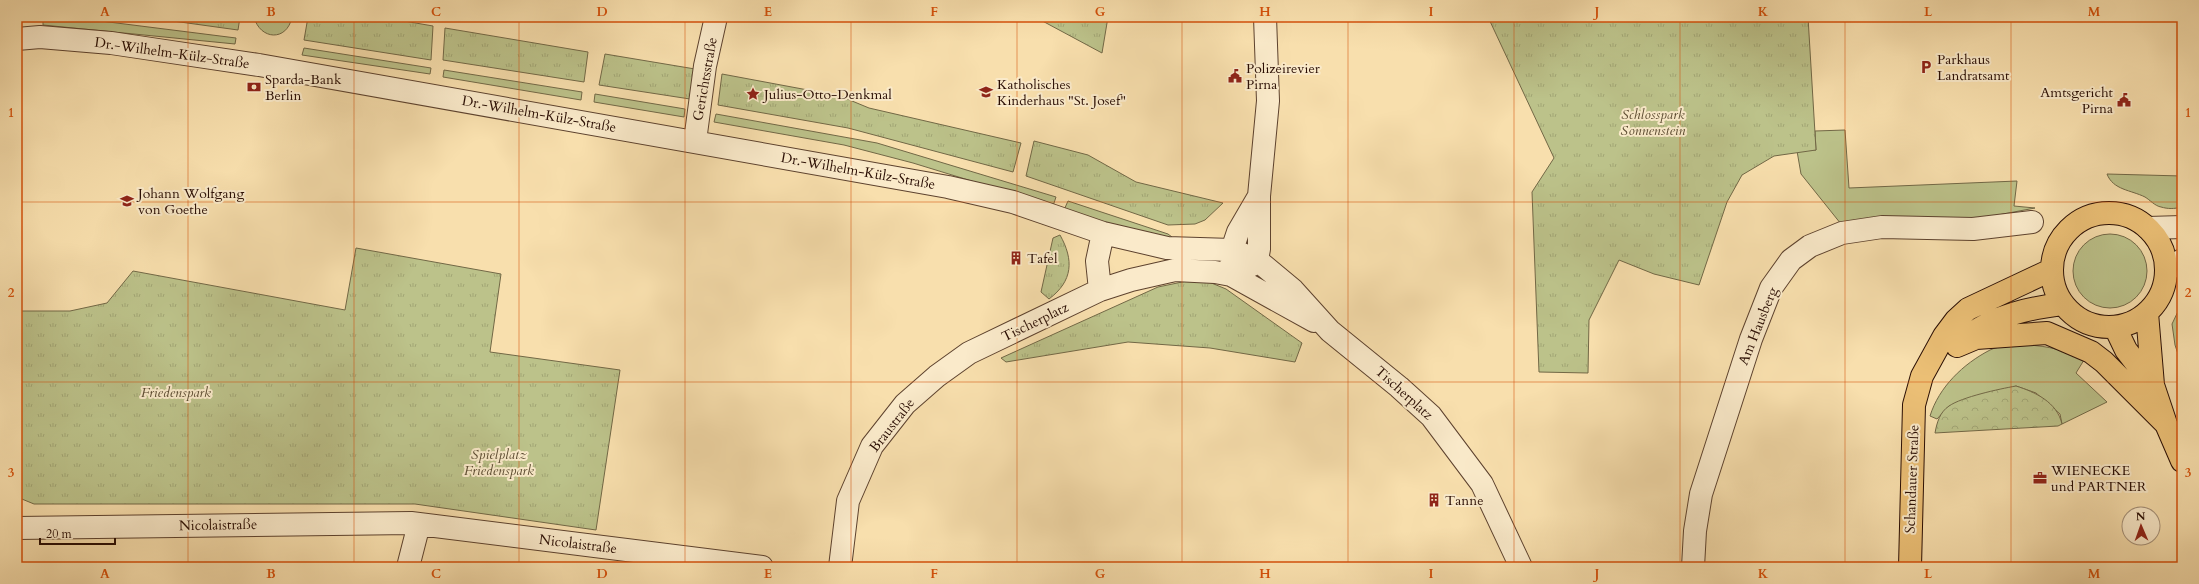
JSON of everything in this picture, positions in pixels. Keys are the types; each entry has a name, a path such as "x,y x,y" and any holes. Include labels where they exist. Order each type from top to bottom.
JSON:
{"main road":[{"path":"2096,214 2117,214 2128,216 2148,228 2174,265 2161,294 2147,312 2137,320 2114,327 2091,324 2075,316 2062,304 2053,282 2053,258 2062,236 2070,227 2087,217 2096,214"},
{"name":"Schandauer Straße","path":"1910,567 1911,459 1914,405 1917,391 1931,359 1944,336 1956,320 1968,309 1988,298 2052,270"},
{"name":"Schandauer Straße","path":"1917,391 1937,366 1956,346 1975,332 2006,316 2032,308 2062,304"},
{"path":"2147,312 2153,385 2166,424 2182,461"},
{"path":"2114,327 2126,350 2153,385"},
{"path":"1956,346 1976,338 2047,333 2091,352 2166,424"}],"street":[{"name":"Gerichtsstraße","path":"695,141 705,66 716,17"},
{"path":"1259,196 1238,232 1232,250 1231,275 1252,265 1257,260 1260,236 1259,196 1268,101 1265,17"},
{"name":"Dr.-Wilhelm-Külz-Straße","path":"17,38 40,37 112,43 252,64 695,141 948,187 1013,202 1056,217"},
{"name":"Tischerplatz","path":"1056,217 1102,233 1167,248 1232,250 1257,260 1293,290 1330,331 1399,387 1431,416 1482,484 1521,567"},
{"name":"Am Hausberg","path":"1693,567 1695,530 1701,494 1715,450 1751,338 1768,295 1791,260 1810,246 1842,233 1882,227 1973,229 2032,222"},
{"path":"2148,228 2182,227"},
{"path":"1100,290 1097,261 1102,233"},
{"path":"1167,248 1176,270"},
{"name":"Tischerplatz","path":"970,353 1100,290 1131,280 1176,270 1199,270 1231,275 1330,331"},
{"name":"Braustraße","path":"840,567 848,501 872,446 905,404 938,376 970,353"},
{"path":"408,567 419,524"},
{"name":"Nicolaistraße","path":"17,528 419,524 762,567"}],"green space":[{"path":"43,17 69,17 236,38 235,44 43,25"},
{"path":"144,17 240,17 238,30"},
{"path":"254,17 292,17 285,31 273,35 267,34 262,30 257,25"},
{"path":"308,17 381,17 433,26 431,60 304,40"},
{"path":"1035,17 1108,17 1102,53"},
{"name":"Schlosspark Sonnenstein","path":"1488,17 1808,17 1816,150 1774,156 1742,175 1727,202 1699,285 1654,274 1619,260 1589,320 1588,373 1539,372 1532,192 1554,158"},
{"path":"445,28 588,52 584,82 443,60"},
{"path":"304,48 431,68 430,74 302,55"},
{"path":"605,54 695,69 690,99 599,85"},
{"path":"444,70 582,92 581,100 443,77"},
{"path":"722,74 840,96 869,108 1021,143 1013,172 848,128 718,105"},
{"path":"595,94 685,109 684,117 594,102"},
{"path":"716,114 877,143 1056,197 1053,206 913,163 844,145 714,122"},
{"path":"1845,130 1849,188 2017,181 2014,206 2035,208 1977,219 1887,217 1870,218 1841,224 1801,174 1797,151 1816,150 1815,131"},
{"path":"1034,141 1088,155 1136,182 1223,203 1205,220 1195,224 1168,225 1026,176"},
{"path":"2107,174 2182,176 2182,207 2166,208 2159,206 2145,197 2118,186"},
{"path":"1068,201 1168,234 1172,237 1171,240 1164,241 1064,210"},
{"path":"2110,234 2124,237 2136,245 2144,257 2147,271 2144,285 2136,297 2124,305 2110,308 2096,305 2084,297 2076,285 2073,271 2076,257 2084,245 2096,237"},
{"path":"1060,235 1068,253 1069,270 1063,285 1049,299 1041,292 1053,238"},
{"name":"Friedenspark","path":"356,248 501,274 490,352 620,370 596,530 415,504 34,504 17,497 19,311 70,311 107,303 133,271 345,310"},
{"path":"1187,281 1209,282 1226,289 1302,343 1295,362 1210,348 1128,342 1006,362 1001,358 1158,287"},
{"path":"2182,303 2182,366 2175,345 2172,324"},
{"path":"2027,345 2056,349 2084,360 2076,373 2107,402 2062,424 2060,414 2036,393 2016,386 1949,406 1937,419 1930,416 1939,395 1953,377 1970,362 1994,348"},
{"path":"2016,386 2030,391 2044,399 2055,410 2062,424 2058,426 1935,433 1939,418 1943,411 1949,406 1991,391"}],"place":[{"name":"Parkhaus Landratsamt","path":"1926,67"},
{"name":"Polizeirevier Pirna","path":"1235,76"},
{"name":"Sparda-Bank Berlin","path":"254,87"},
{"name":"Katholisches Kinderhaus \"St. Josef\"","path":"986,92"},
{"name":"Julius-Otto-Denkmal","path":"753,94"},
{"name":"Amtsgericht Pirna","path":"2124,100"},
{"name":"Johann Wolfgang von Goethe","path":"127,201"},
{"name":"Tafel","path":"1016,258"},
{"name":"WIENECKE und PARTNER","path":"2040,478"},
{"name":"Tanne","path":"1434,500"}],"park label":[{"name":"Spielplatz Friedenspark","path":"499,462"}]}
